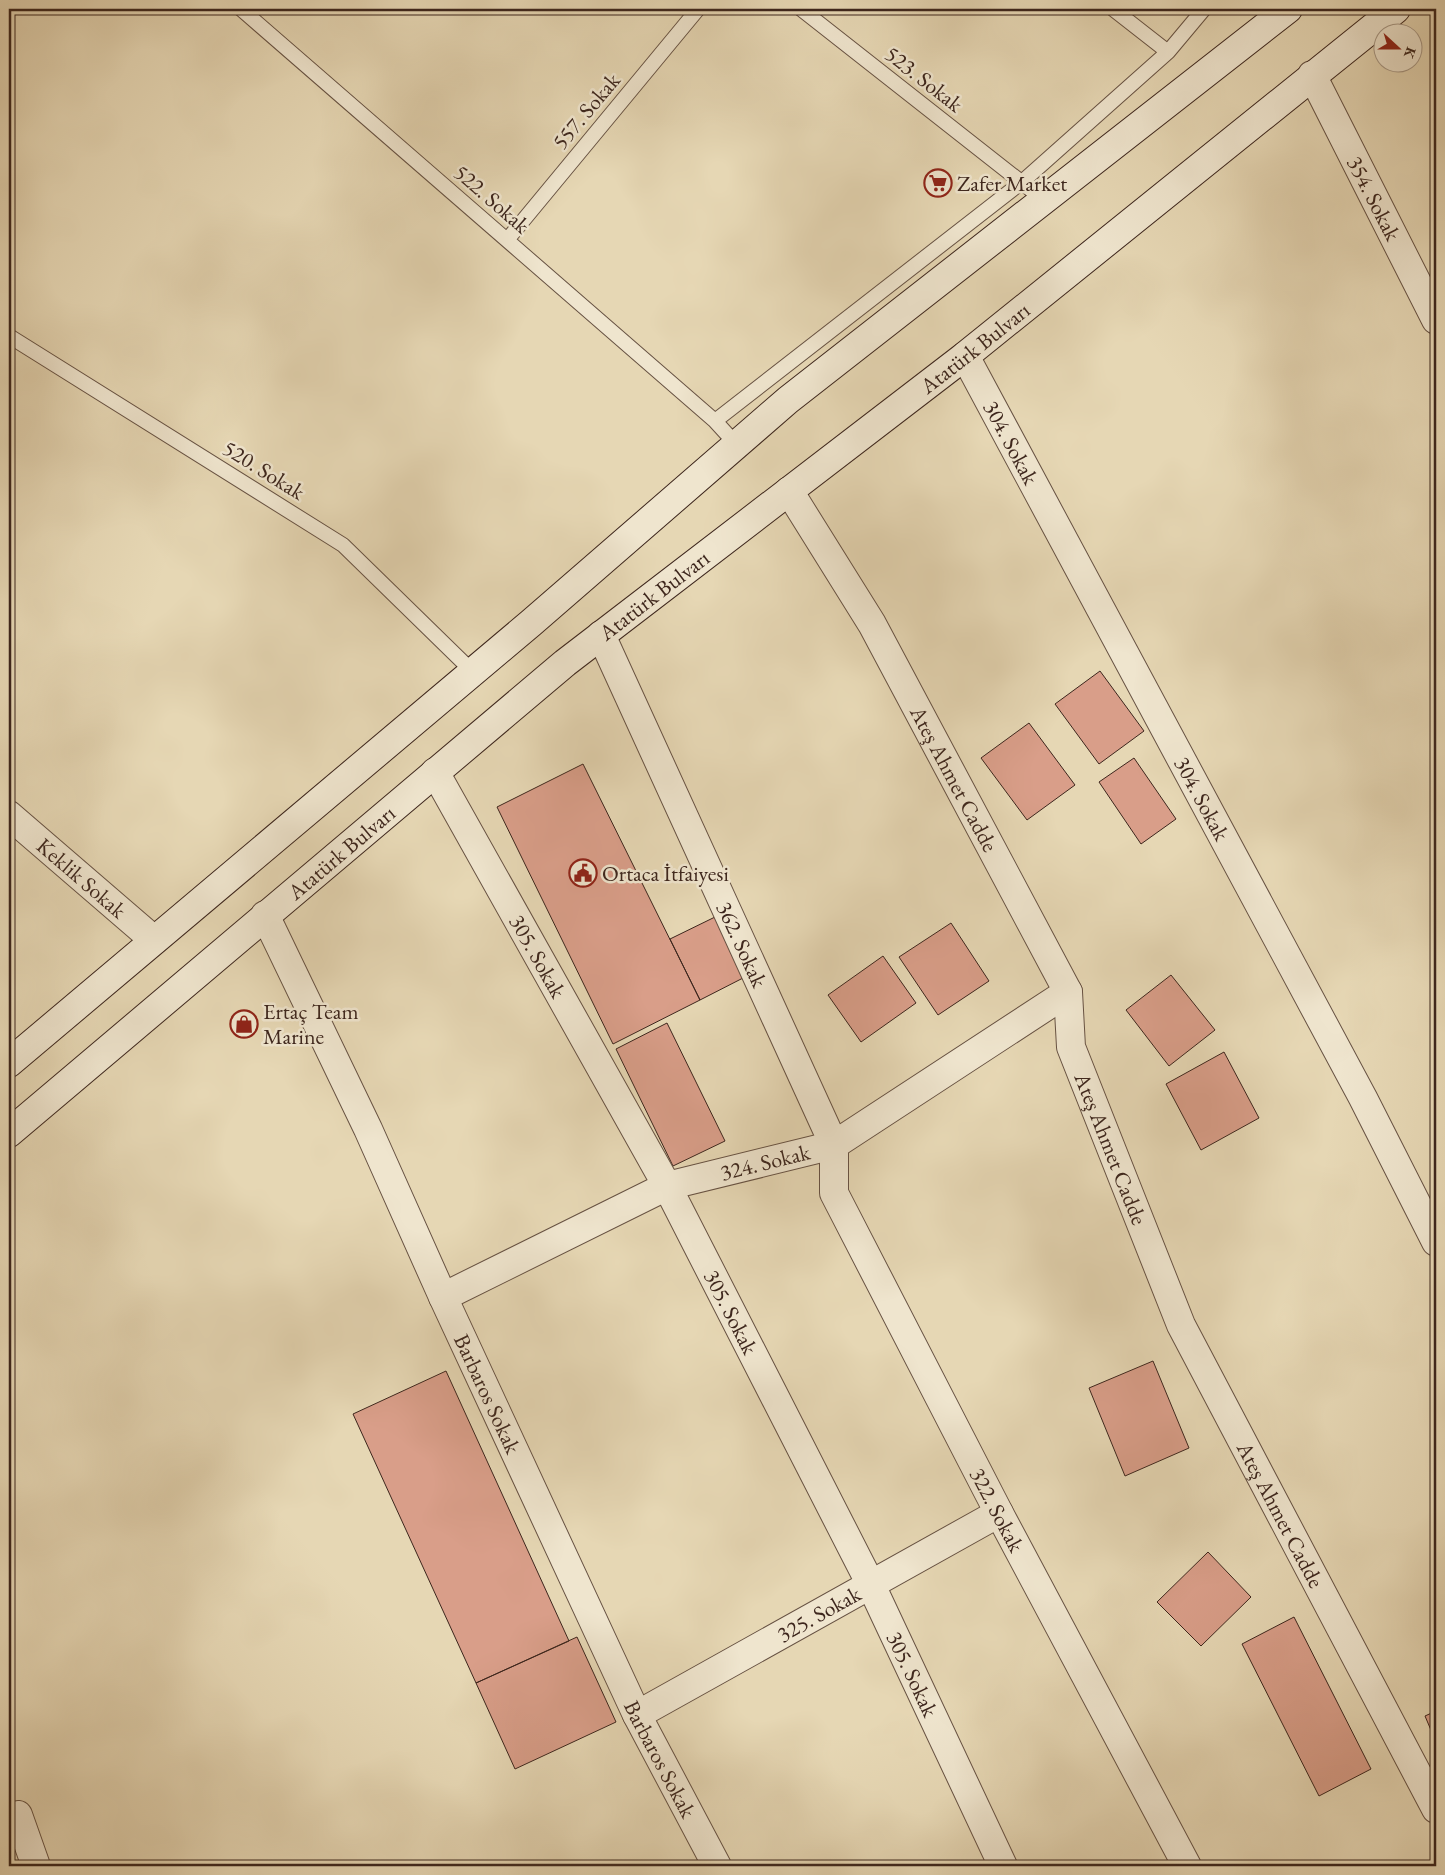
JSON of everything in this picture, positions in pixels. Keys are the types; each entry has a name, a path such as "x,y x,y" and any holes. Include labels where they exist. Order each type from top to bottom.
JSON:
{"street":[{"path":"9,1063 472,671 788,400 1288,9"},
{"name":"Atatürk Bulvarı","path":"9,1132 557,669 965,356 1396,9"},
{"name":"354. Sokak","path":"1312,75 1436,320"},
{"name":"304. Sokak","path":"965,356 1363,1098 1436,1242"},
{"name":"Ateş Ahmet Cadde","path":"789,491 872,624 1068,992 1071,1047 1182,1325 1436,1809"},
{"name":"362. Sokak","path":"601,635 834,1145"},
{"name":"305. Sokak","path":"435,772 667,1186 870,1585 1003,1866"},
{"name":"Keklik Sokak","path":"9,816 154,940"},
{"name":"Barbaros Sokak","path":"266,915 368,1129 443,1298 637,1715 717,1866"},
{"name":"324. Sokak","path":"443,1298 667,1186 834,1145 1068,992"},
{"name":"322. Sokak","path":"834,1145 834,1193 999,1513 1187,1866"},
{"name":"325. Sokak","path":"637,1715 999,1513"},
{"path":"13,1818 36,1866"}],"lane":[{"name":"557. Sokak","path":"507,240 698,9"},
{"name":"523. Sokak","path":"800,9 1044,200"},
{"path":"1113,9 1168,52"},
{"path":"715,421 1022,182 1168,52 1204,9"},
{"name":"522. Sokak","path":"244,10 715,421 736,444"},
{"name":"520. Sokak","path":"9,336 343,545 472,671"}],"building":[{"path":"1100,671 1144,731 1099,764 1055,704"},
{"path":"1029,723 1075,785 1027,820 981,758"},
{"path":"1134,758 1176,819 1141,844 1099,782"},
{"name":"Ortaca İtfaiyesi","path":"583,764 700,1000 613,1044 497,807"},
{"path":"715,917 745,977 700,1000 670,939"},
{"path":"951,923 989,981 938,1015 899,957"},
{"path":"883,956 916,1003 861,1042 828,995"},
{"path":"1171,975 1215,1030 1169,1066 1126,1010"},
{"path":"667,1023 725,1141 673,1166 616,1049"},
{"path":"1224,1052 1259,1118 1201,1150 1166,1084"},
{"path":"1153,1361 1189,1448 1125,1476 1089,1388"},
{"path":"446,1371 569,1641 476,1683 353,1414"},
{"path":"1436,1525 1436,1538 1431,1527"},
{"path":"1208,1552 1251,1597 1201,1646 1157,1602"},
{"path":"1294,1617 1371,1769 1319,1796 1242,1644"},
{"path":"577,1637 616,1722 515,1769 476,1683"},
{"path":"1436,1711 1436,1742 1425,1716"}],"place":[{"name":"Zafer Market","path":"938,183"},
{"name":"Ortaca İtfaiyesi","path":"583,873"},
{"name":"Ertaç Team Marine","path":"244,1024"}]}
